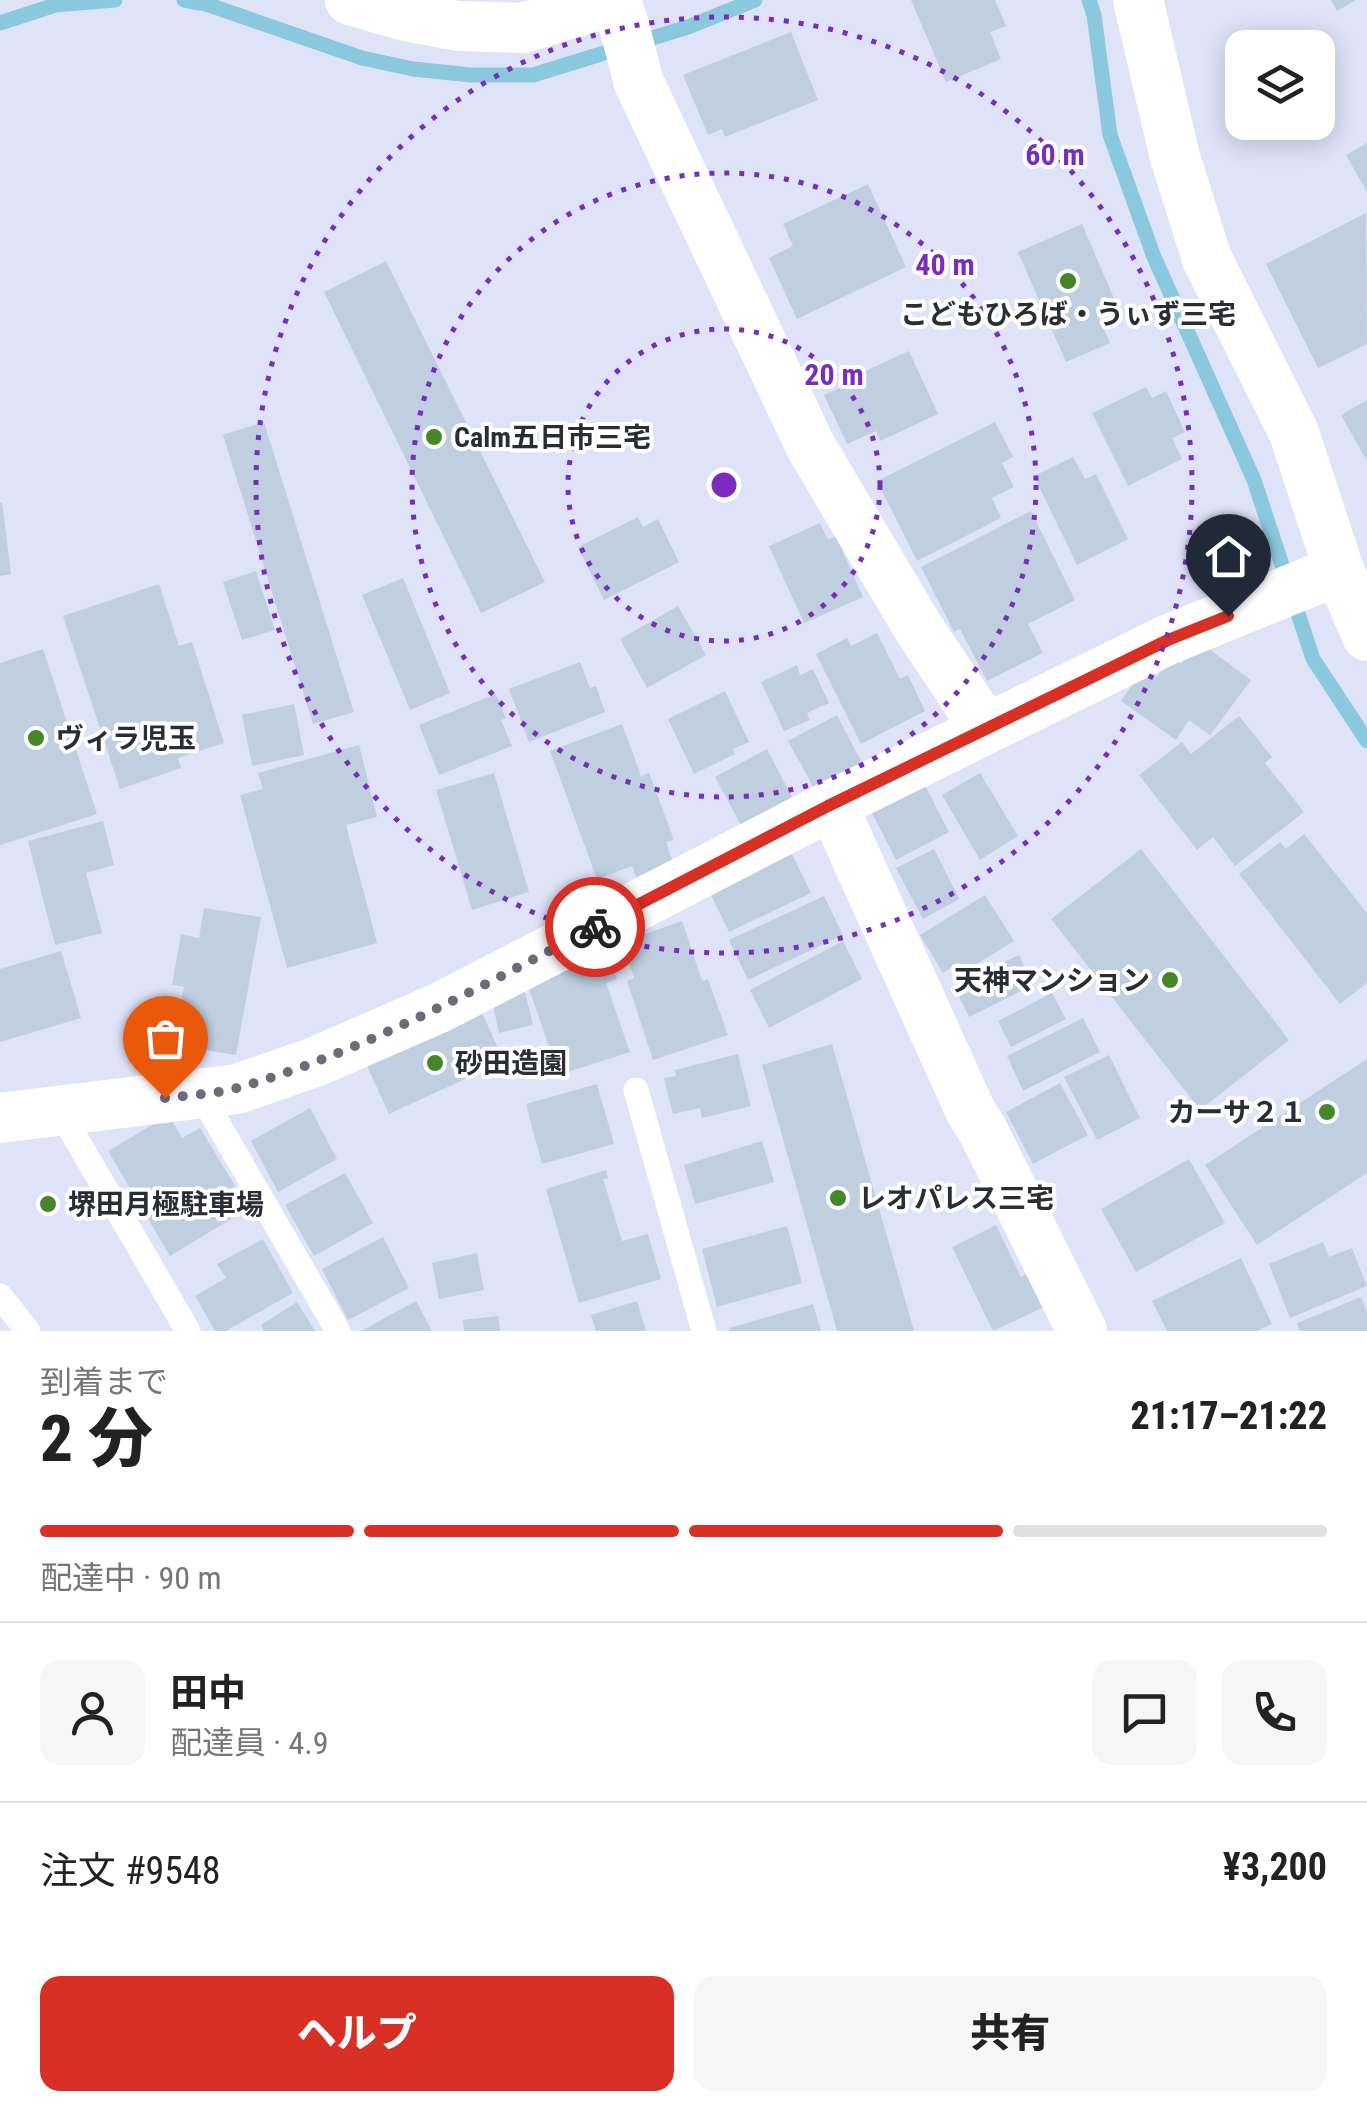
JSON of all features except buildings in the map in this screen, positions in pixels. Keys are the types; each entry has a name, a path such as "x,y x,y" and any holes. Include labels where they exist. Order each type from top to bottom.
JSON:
{"street":[{"path":"350,0 458,26 524,28 615,0 639,82 811,447 919,630 986,729"},
{"path":"1138,0 1175,157 1206,258 1294,433 1331,574 1367,636"},
{"path":"0,1118 237,1089 315,1062 441,1007 832,804 1168,640 1331,574"},
{"path":"832,804 970,1110 1082,1331"}],"lane":[{"path":"636,1090 704,1331"},
{"path":"200,1094 338,1331"},
{"path":"60,1111 188,1331"},
{"path":"0,1296 28,1331"}],"waterway":[{"path":"0,23 55,5 115,0"},
{"path":"184,0 206,4 362,58 413,69 471,75 533,75 688,27 755,0"},
{"path":"1089,0 1110,135 1154,257 1254,480 1313,659 1367,741"}],"way so far":[{"path":"165,1098 237,1089 315,1062 441,1007 595,927"}],"place":[{"name":"こどもひろば・うぃず三宅","path":"1068,281"},
{"name":"Calm五日市三宅","path":"434,437"},
{"name":"ヴィラ児玉","path":"36,738"},
{"name":"天神マンション","path":"1170,980"},
{"name":"砂田造園","path":"435,1063"},
{"name":"カーサ２１","path":"1327,1112"},
{"name":"レオパレス三宅","path":"838,1198"},
{"name":"堺田月極駐車場","path":"48,1204"}],"route":[{"path":"595,927 828,806 1168,640 1228,616"}]}
